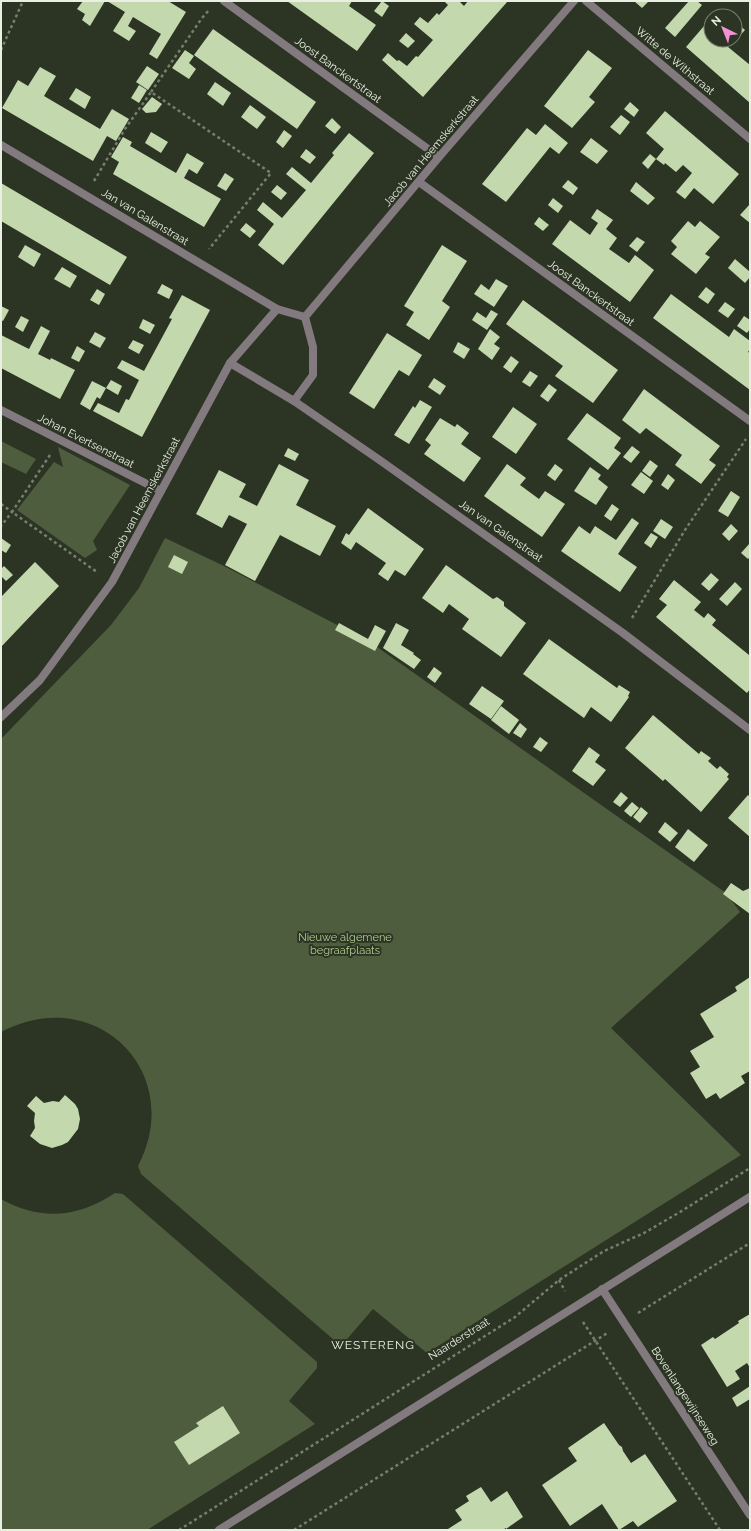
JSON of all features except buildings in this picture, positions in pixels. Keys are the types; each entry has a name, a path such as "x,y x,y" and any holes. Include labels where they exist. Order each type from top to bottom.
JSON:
{"street":[{"name":"Joost Banckertstraat","path":"224,1 439,157"},
{"name":"Jacob van Heemskerkstraat","path":"305,316 439,157 574,1"},
{"name":"Witte de Withstraat","path":"586,1 750,138"},
{"name":"Jan van Galenstraat","path":"1,145 277,309"},
{"name":"Joost Banckertstraat","path":"419,182 750,421"},
{"name":"Jacob van Heemskerkstraat","path":"1,717 40,680 112,582 230,363 277,309"},
{"path":"277,309 305,316 313,347 313,375 294,401"},
{"name":"Jan van Galenstraat","path":"230,363 294,401 381,460 624,633 750,730"},
{"name":"Johan Evertsenstraat","path":"1,410 161,491"},
{"path":"219,1530 750,1197"},
{"name":"Bovenlangewijnseweg","path":"602,1289 750,1515"}],"path":[{"path":"1,50 23,1"},
{"path":"86,195 125,129 202,18 212,7"},
{"path":"151,92 271,173 198,261"},
{"path":"624,633 685,530 750,433"},
{"path":"1,526 61,440"},
{"path":"1,504 112,582"},
{"name":"Naarderstraat","path":"179,1530 515,1317 559,1280 604,1252 644,1233 680,1212 750,1168"},
{"path":"294,1530 750,1243"},
{"path":"559,1280 595,1340 720,1530"}],"green space":[{"path":"1,441 36,459 26,474 1,462"},
{"path":"58,447 130,485 93,541 97,550 85,558 17,510 54,462 63,467"},
{"name":"Nieuwe algemene begraafplaats","path":"165,538 222,565 370,642 726,893 740,912 611,1028 741,1155 427,1353 373,1309 341,1346 141,1174 138,1166 150,1131 150,1098 141,1069 123,1045 99,1028 69,1019 36,1020 1,1032 1,739 111,625 139,588"},
{"path":"115,1193 123,1194 317,1362 317,1368 289,1401 315,1424 147,1530 1,1530 1,1199 30,1211 59,1214 87,1208"}],"district":[{"name":"WESTERENG","path":"373,1345"}]}
